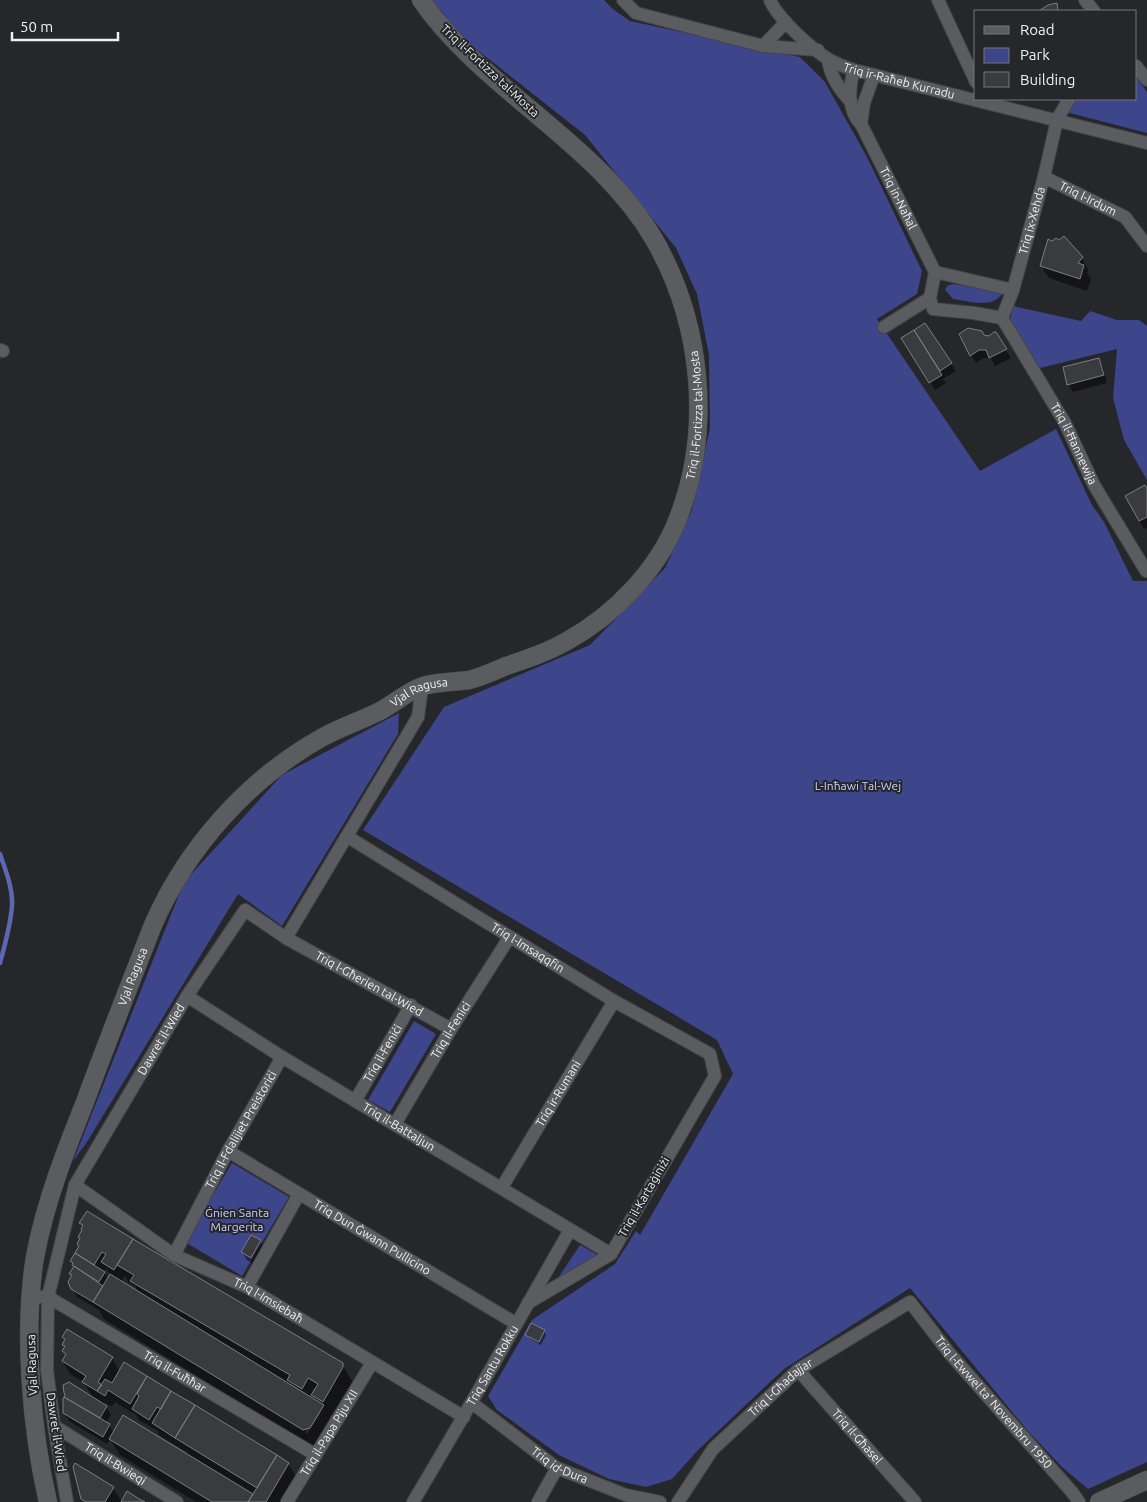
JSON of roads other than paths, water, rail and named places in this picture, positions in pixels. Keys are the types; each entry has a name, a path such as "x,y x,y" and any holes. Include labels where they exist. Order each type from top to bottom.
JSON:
{"main road":[{"name":"Triq il-Fortizza tal-Mosta","path":"420,0 453,40 617,189 653,237 667,263 677,286 692,337 696,363 698,417 694,458 677,522 647,573 622,599 598,621 567,641 535,656"},
{"name":"Vjal Ragusa","path":"48,1502 36,1440 32,1383 30,1297 36,1256 46,1215 66,1152 153,924 184,867 224,816 268,775 322,738 380,712 422,686 473,679 535,656"},
{"path":"1099,1502 1147,1480"}],"street":[{"path":"623,0 636,13 763,46 818,50"},
{"path":"770,0 798,35 828,59"},
{"path":"938,0 974,78"},
{"path":"1085,0 1093,10"},
{"path":"763,46 786,22"},
{"name":"Triq ir-Raħeb Kurradu","path":"828,59 854,70 974,99"},
{"name":"Triq in-Naħal","path":"828,59 830,71 850,102 935,272"},
{"path":"1137,67 1147,79"},
{"path":"850,102 854,70"},
{"path":"861,124 864,103 874,75"},
{"path":"1057,120 1067,100"},
{"name":"Triq ir-Raħeb Kurradu","path":"984,101 1147,143"},
{"name":"Triq ix-Xehda","path":"1002,318 1013,290 1044,177 1057,120"},
{"name":"Triq l-Irdum","path":"1044,177 1124,217 1147,246"},
{"path":"1002,318 933,309 930,298 935,272 1013,290"},
{"path":"884,327 930,298"},
{"name":"Triq il-Ħannewija","path":"1002,318 1066,423 1094,485 1146,571"},
{"path":"286,938 418,717 422,686"},
{"name":"Triq l-Imsaqqfin","path":"348,837 614,1001 710,1054"},
{"name":"Dawret il-Wied","path":"66,1502 47,1370 48,1297 75,1185 187,996 245,910 286,938"},
{"name":"Triq l-Għerien tal-Wied","path":"286,938 451,1029"},
{"name":"Triq il-Fenici","path":"395,1124 451,1029 510,938"},
{"name":"Triq il-Battaljun","path":"187,996 282,1058 502,1187 611,1254"},
{"name":"Triq ir-Rumani","path":"502,1187 614,1001"},
{"name":"Triq il-Feniċi","path":"355,1101 412,1006"},
{"name":"Triq il-Kartaġiniżi","path":"528,1303 611,1254 715,1076 710,1054"},
{"name":"Triq il-Fdalijiet Preistoriċi","path":"174,1255 228,1151 282,1058"},
{"name":"Triq Dun Ġwann Pullicino","path":"228,1151 515,1323"},
{"name":"Triq l-Imsiebaħ","path":"75,1185 174,1255 246,1288 464,1417"},
{"path":"246,1288 299,1194"},
{"name":"Triq Santu Rokku","path":"413,1502 464,1417 515,1323 570,1230"},
{"path":"30,1297 48,1297"},
{"name":"Triq il-Fuħħar","path":"48,1297 316,1456"},
{"name":"Triq l-Għadajjar","path":"678,1502 713,1449 798,1370 910,1302"},
{"name":"Triq l-Ewwel ta' Novembru 1950","path":"910,1302 950,1354 1079,1502"},
{"name":"Triq il-Papa Piju XII","path":"286,1502 372,1363"},
{"name":"Triq il-Għasel","path":"798,1370 916,1502"},
{"name":"Triq id-Dura","path":"472,1403 557,1468 626,1495 660,1502"},
{"name":"Triq il-Bwieqi","path":"54,1426 177,1502"},
{"path":"538,1502 557,1468"}],"waterway":[{"path":"0,854 10,885 12,899 9,927 0,963"}],"park label":[{"name":"L-Inħawi Tal-Wej","path":"858,786"},
{"name":"Ġnien Santa Margerita","path":"237,1220"}]}
